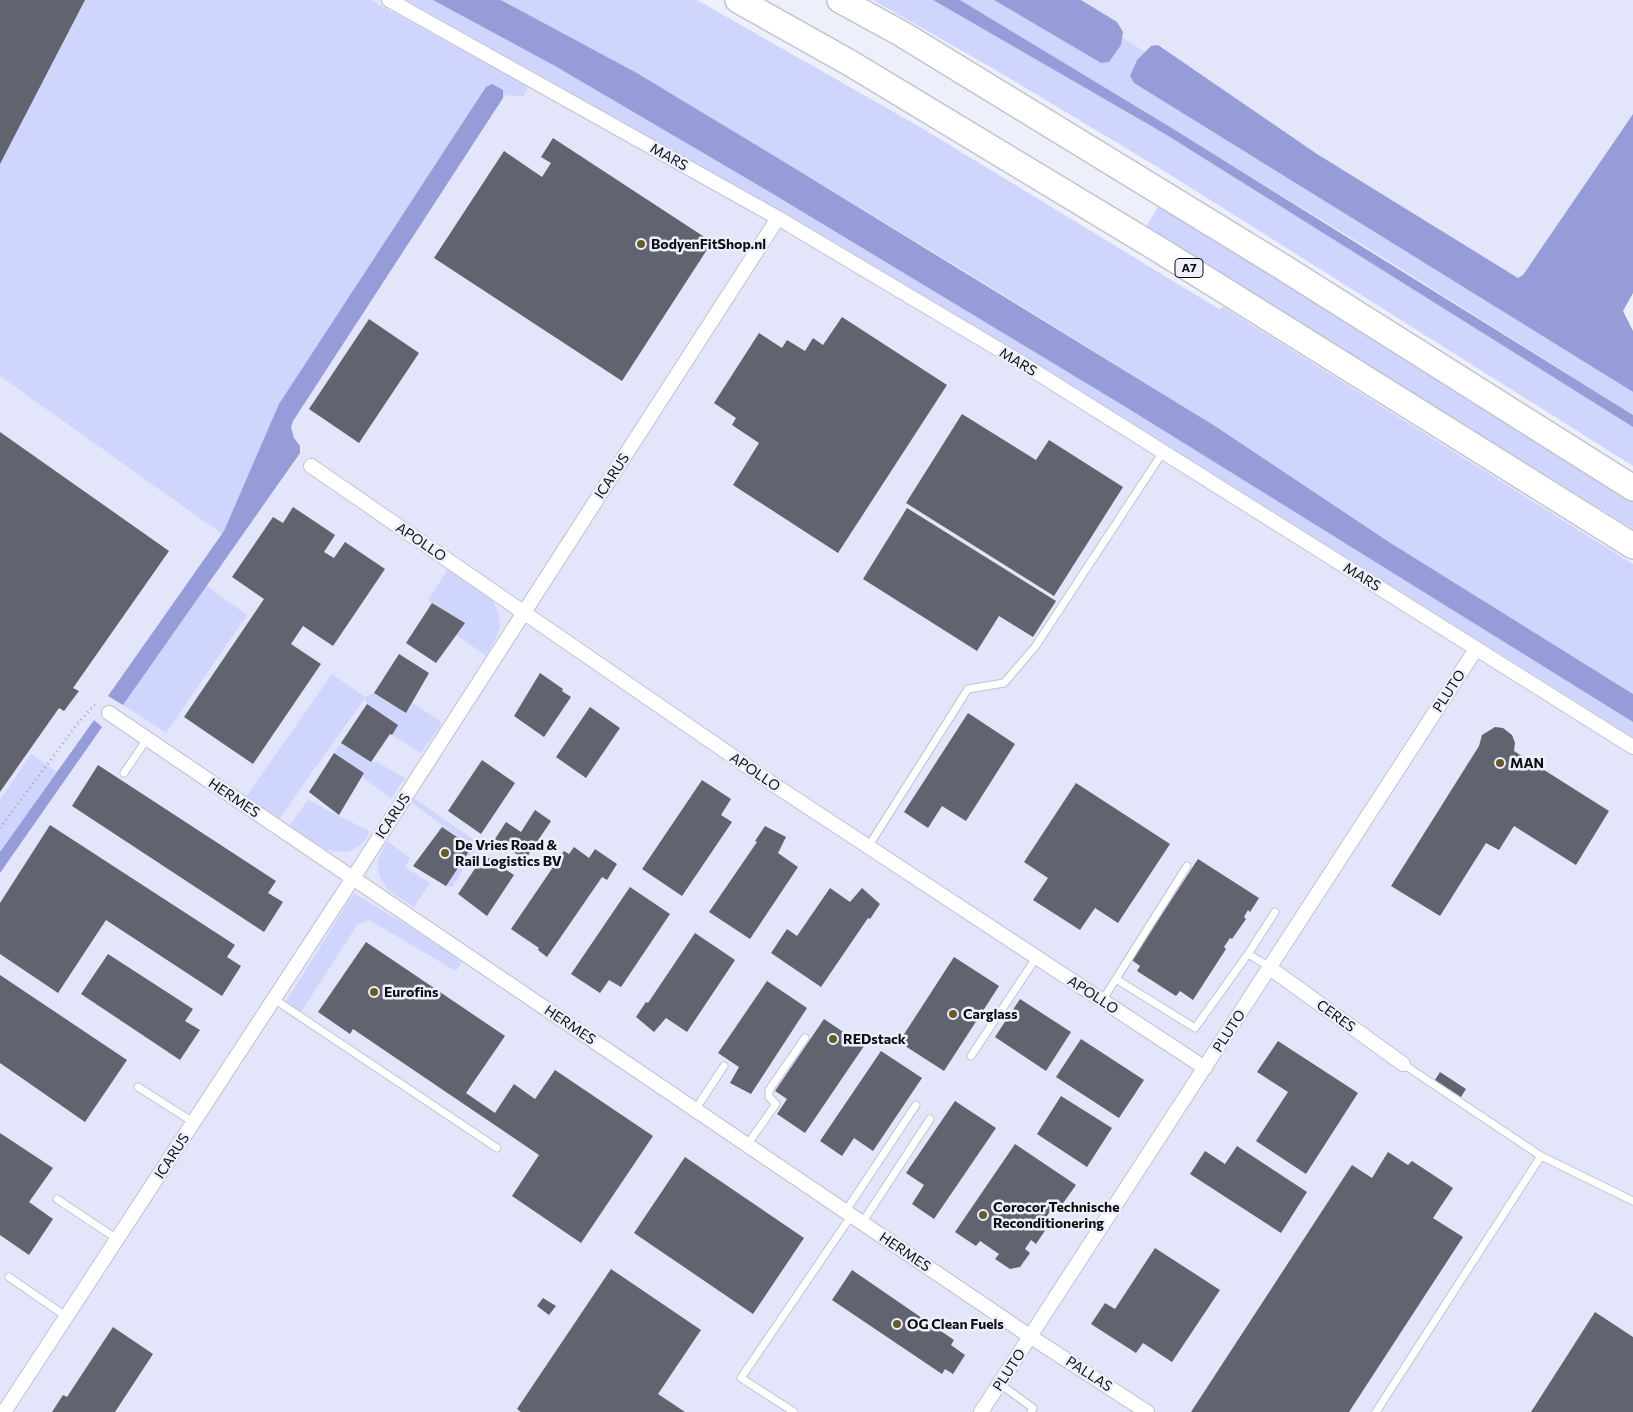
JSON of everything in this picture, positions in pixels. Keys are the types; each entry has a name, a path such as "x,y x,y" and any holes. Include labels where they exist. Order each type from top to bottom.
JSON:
{"highway":[{"name":"A7","path":"738,0 850,63 1158,249 1633,546"},
{"path":"840,0 902,34 1281,266 1633,488"}],"street":[{"name":"MARS","path":"389,0 778,218 1020,362 1633,748"},
{"name":"ICARUS","path":"4,1412 274,999 778,218"},
{"name":"APOLLO","path":"311,466 773,784 1205,1068"},
{"name":"PLUTO","path":"981,1412 1476,649"},
{"name":"HERMES","path":"109,714 1031,1337"},
{"name":"CERES","path":"1270,968 1403,1064"},
{"name":"PALLAS","path":"1031,1337 1147,1412"}],"lane":[{"path":"868,847 968,689 1004,683 1036,647 1163,452"},
{"path":"124,773 146,739"},
{"path":"1102,1001 1187,866"},
{"path":"1116,979 1195,1028 1248,954 1275,912"},
{"path":"1248,954 1270,968"},
{"path":"971,1056 1036,958"},
{"path":"274,999 497,1148"},
{"path":"747,1145 776,1104 769,1096 769,1090 805,1038"},
{"path":"1403,1064 1541,1156 1633,1201"},
{"path":"695,1110 724,1066"},
{"path":"138,1087 194,1122"},
{"path":"853,1217 916,1105"},
{"path":"794,1412 741,1378 853,1217 930,1119"},
{"path":"1376,1412 1541,1156"},
{"path":"57,1199 117,1239"},
{"path":"9,1277 66,1317"},
{"path":"1000,1384 1034,1408 1031,1412"}],"path":[{"path":"0,828 75,727 94,705 102,706 109,714"}],"shaded area":[{"path":"0,0 444,0 1633,708 1633,1412 0,1412"},
{"path":"0,0 370,0 526,85 527,90 523,97 508,95 503,98 503,90 492,84 222,534 0,376"},
{"path":"406,0 433,0 555,66 768,191 1129,409 1633,722 1633,737 1017,351 783,212"},
{"path":"433,0 501,0 637,73 1215,426 1389,542 1633,694 1633,722 1129,409 768,191 555,66"},
{"path":"501,0 697,0 920,127 1219,309 1223,307 1633,564 1633,694 1389,542 1215,426 953,264 637,73"},
{"path":"873,0 933,0 1165,134 1633,427 1633,466 1169,174 999,72"},
{"path":"933,0 960,0 1170,127 1633,415 1633,427 1165,134"},
{"path":"960,0 994,0 1101,63 1121,45 1122,37 1145,52 1137,60 1130,76 1134,83 1633,392 1633,415 1366,247"},
{"path":"994,0 1081,0 1117,22 1123,32 1121,45 1109,62 1101,63"},
{"path":"1081,0 1633,0 1633,114 1523,275 1518,278 1317,154 1158,45 1151,46 1145,52 1122,37 1123,32"},
{"path":"1158,45 1317,154 1518,278 1523,275 1633,114 1633,293 1623,311 1633,331 1633,392 1134,83 1130,76 1137,60 1151,46"},
{"path":"492,84 503,90 503,98 293,421 291,427 294,438 300,446 300,453 123,705 108,696 224,531 279,404 486,87"},
{"path":"1159,205 1633,498 1633,529 1146,227"},
{"path":"448,569 491,596 498,612 500,626 486,656 457,635 464,623 428,600"},
{"path":"207,586 247,615 166,733 123,705"},
{"path":"332,674 365,697 374,693 406,713 413,703 440,721 441,725 421,753 392,735 398,725 367,704 365,698 279,819 246,797"},
{"path":"94,720 102,727 0,873 0,852"},
{"path":"341,743 371,762 377,762 405,778 391,799 362,777 364,773 334,753"},
{"path":"31,754 57,772 0,852 0,800"},
{"path":"414,798 480,844 452,887 446,886 472,847 412,803"},
{"path":"308,800 369,831 367,838 361,845 348,852 327,850 289,826"},
{"path":"387,841 410,858 405,867 430,883 414,907 388,890 380,878 377,861"},
{"path":"354,893 463,960 456,971 369,920 357,925 296,1020 281,1009"}],"building":[{"path":"0,0 85,0 0,164"},
{"path":"553,138 712,242 622,381 434,258 504,151 542,177 551,163 541,157"},
{"path":"842,317 947,385 838,553 733,485 759,443 732,425 736,418 714,403 759,333 782,348 787,340 805,351 813,338 823,345"},
{"path":"369,319 419,353 359,443 309,409"},
{"path":"962,414 1036,460 1049,440 1123,487 1054,596 906,503"},
{"path":"0,432 169,551 73,688 79,691 64,711 59,708 0,792"},
{"path":"293,507 335,535 324,552 334,558 345,542 385,569 333,646 303,626 291,644 321,664 253,764 184,717 264,599 232,577 273,517 283,523"},
{"path":"907,508 1056,601 1033,637 999,616 977,651 863,579"},
{"path":"432,603 465,623 436,663 406,643"},
{"path":"399,654 429,673 406,713 374,693"},
{"path":"540,673 571,697 544,737 514,716"},
{"path":"367,704 398,725 371,762 341,743"},
{"path":"590,707 620,728 586,778 556,757"},
{"path":"968,713 1015,744 966,821 942,806 928,828 904,812"},
{"path":"1495,727 1503,728 1512,735 1515,743 1514,751 1609,811 1576,865 1514,826 1499,850 1486,843 1440,916 1391,886 1479,746 1482,735"},
{"path":"334,753 364,773 339,815 309,792"},
{"path":"482,760 515,783 481,834 448,811"},
{"path":"98,765 276,881 268,893 283,902 264,932 72,806"},
{"path":"702,780 731,799 721,815 732,822 682,896 642,869"},
{"path":"1076,783 1170,844 1118,923 1095,908 1080,930 1033,900 1048,878 1024,862"},
{"path":"535,810 551,821 525,860 495,839 506,822 521,832"},
{"path":"50,825 235,945 227,957 241,966 222,996 106,920 58,993 0,954 0,903"},
{"path":"765,826 786,837 778,853 798,867 750,939 709,912 757,842 755,841"},
{"path":"442,827 472,847 446,886 413,866"},
{"path":"574,847 589,858 595,849 617,864 607,880 602,877 547,957 538,950 539,948 511,929 564,851 569,854"},
{"path":"484,855 514,875 487,916 458,894"},
{"path":"1198,859 1259,898 1250,912 1248,910 1244,917 1246,919 1224,947 1226,949 1193,1000 1180,991 1176,996 1137,971 1140,966 1132,960"},
{"path":"630,887 670,914 621,987 609,980 600,993 571,974"},
{"path":"830,888 850,902 862,888 880,904 870,919 868,918 821,987 771,953 787,929 797,936"},
{"path":"695,933 735,960 687,1032 666,1018 654,1032 636,1017 646,1002 648,1003"},
{"path":"366,942 505,1036 466,1093 495,1113 514,1084 535,1099 555,1070 653,1136 581,1243 512,1196 539,1155 353,1029 350,1034 318,1012"},
{"path":"108,954 193,1009 185,1021 200,1030 180,1060 81,994"},
{"path":"954,957 999,986 944,1071 899,1042"},
{"path":"0,975 127,1060 85,1122 0,1063"},
{"path":"767,981 807,1008 751,1094 730,1083 739,1067 718,1053"},
{"path":"1020,999 1071,1032 1046,1071 995,1037"},
{"path":"824,1019 864,1046 805,1133 777,1114 787,1099 775,1091"},
{"path":"1081,1039 1144,1080 1119,1118 1056,1077"},
{"path":"1278,1041 1358,1093 1306,1174 1256,1141 1288,1092 1257,1072"},
{"path":"881,1051 922,1078 873,1151 854,1138 842,1156 820,1141"},
{"path":"1440,1072 1466,1089 1461,1097 1435,1080"},
{"path":"1061,1096 1112,1128 1087,1167 1037,1134"},
{"path":"955,1101 996,1128 934,1219 912,1204 924,1185 906,1173"},
{"path":"0,1133 53,1168 29,1202 53,1219 29,1255 0,1235"},
{"path":"1015,1144 1076,1185 1061,1206 1056,1202 1045,1219 1050,1223 1036,1244 1031,1240 1025,1249 1030,1253 1020,1267 1010,1269 995,1259 999,1254 980,1241 976,1246 955,1232"},
{"path":"1237,1146 1307,1192 1281,1233 1190,1174 1205,1151 1225,1164"},
{"path":"1388,1152 1408,1165 1412,1161 1453,1188 1433,1218 1463,1237 1349,1412 1191,1412 1352,1165 1372,1178"},
{"path":"685,1157 804,1238 753,1314 634,1233"},
{"path":"1155,1248 1220,1290 1172,1362 1143,1343 1136,1353 1091,1324 1105,1303 1115,1309"},
{"path":"611,1269 701,1330 658,1394 685,1412 521,1412 517,1409"},
{"path":"852,1270 954,1340 951,1345 965,1355 953,1374 945,1369 942,1374 832,1300"},
{"path":"543,1298 556,1306 549,1315 537,1306"},
{"path":"1595,1312 1633,1337 1633,1412 1531,1412"},
{"path":"113,1327 153,1354 115,1412 52,1412 63,1395 67,1397"}],"place":[{"name":"BodyenFitShop.nl","path":"641,244"},
{"name":"MAN","path":"1500,763"},
{"name":"De Vries Road & Rail Logistics BV","path":"445,853"},
{"name":"Eurofins","path":"374,992"},
{"name":"Carglass","path":"953,1014"},
{"name":"REDstack","path":"833,1039"},
{"name":"Corocor Technische Reconditionering","path":"983,1215"},
{"name":"OG Clean Fuels","path":"897,1324"}]}
